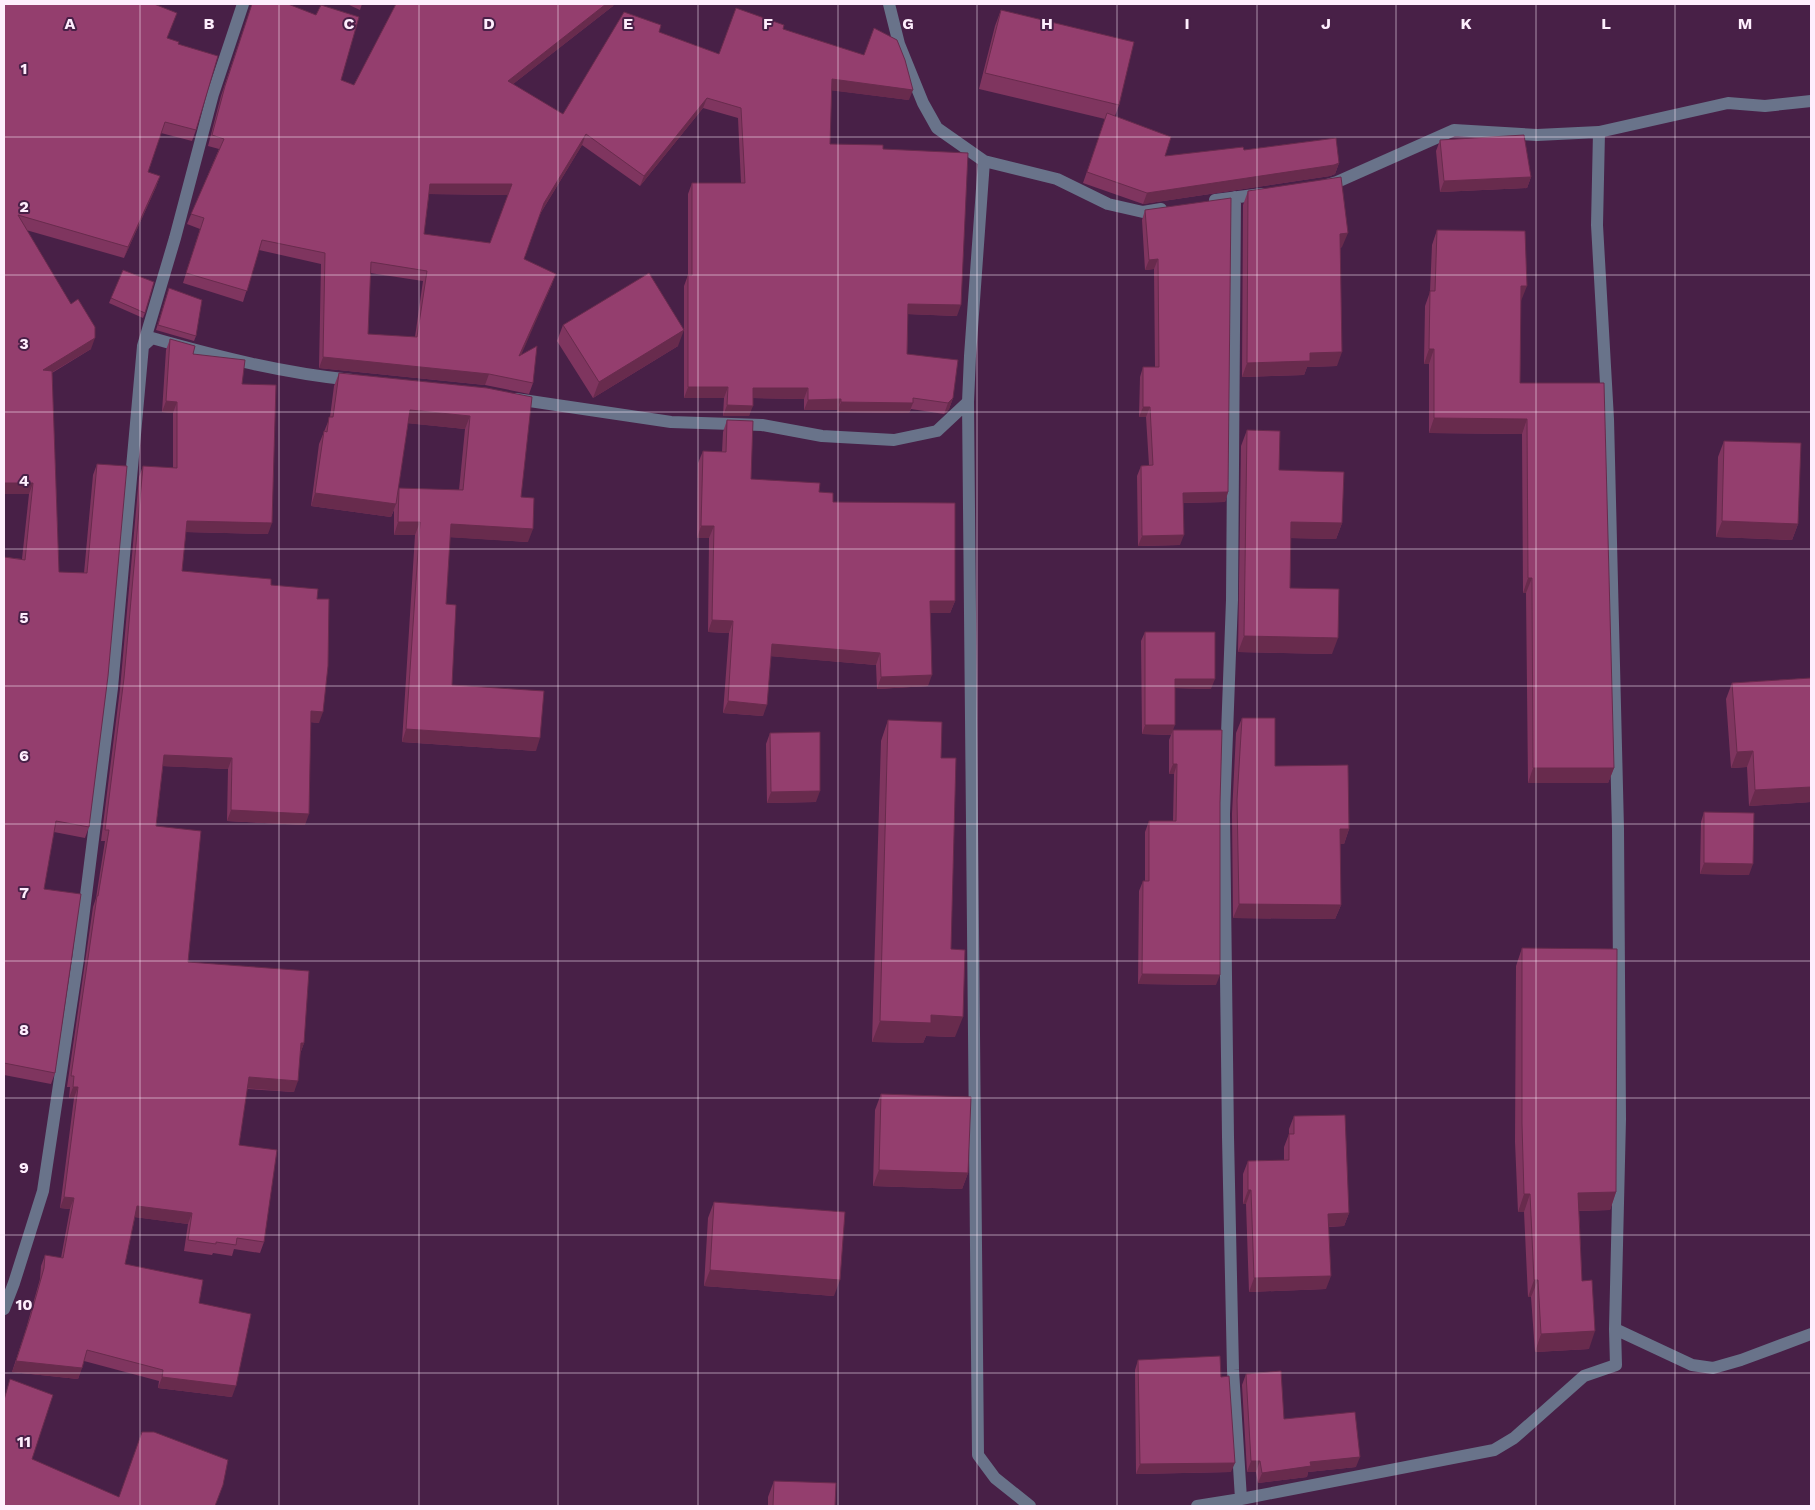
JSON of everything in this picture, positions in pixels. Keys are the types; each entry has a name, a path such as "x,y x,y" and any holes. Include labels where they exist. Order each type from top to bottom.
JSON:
{"street":[{"path":"4,1309 43,1191 78,960 112,688 143,346 175,238 213,94 243,4"},
{"path":"889,4 900,44 923,103 937,128 984,161 1057,179 1108,204 1143,212 1171,207"},
{"path":"1313,187 1337,182 1454,130 1537,135 1599,132 1728,104 1765,106 1811,101"},
{"path":"1197,1506 1494,1450 1514,1438 1584,1376 1616,1365 1615,1329 1620,1119 1618,838 1608,419 1597,225 1599,132"},
{"path":"984,161 968,402 978,1455 995,1478 1030,1506"},
{"path":"1198,203 1274,192"},
{"path":"1235,197 1232,600 1224,824 1233,1360 1241,1499"},
{"path":"143,346 152,338 235,361 325,377 365,381"},
{"path":"502,396 671,422 762,425 822,436 894,440 937,432 968,402"},
{"path":"1615,1329 1692,1365 1713,1368 1741,1360 1811,1334"}],"building":[{"path":"4,4 154,4 177,13 167,38 179,42 178,44 218,56 196,130 165,122 148,172 160,176 128,247 18,215 71,304 78,299 95,327 95,338 43,370 52,371 59,572 87,573 97,464 127,466 108,676 89,827 56,821 44,889 81,894 55,1073 4,1063 4,557 25,560 33,483 4,483"},
{"path":"252,4 288,4 316,15 321,5 359,17 341,80 354,85 396,4 606,4 508,81 563,114 624,12 661,25 659,32 719,54 736,8 784,25 783,29 864,55 874,28 897,40 905,60 913,90 832,79 830,144 883,145 883,149 968,153 961,305 908,304 907,354 958,360 953,398 948,403 913,398 913,403 841,402 841,399 808,400 808,388 753,388 753,406 727,405 728,387 688,387 688,275 692,275 692,183 745,183 741,108 707,98 644,176 586,134 544,203 524,259 556,274 519,356 537,346 533,383 489,374 323,357 325,253 262,240 247,291 186,273 204,218 191,214 224,139 212,135 225,86","holes":["430,184 512,184 490,243 424,234","371,262 427,271 417,337 368,334"]},
{"path":"1001,10 1134,42 1119,105 985,73"},
{"path":"1107,113 1171,137 1165,156 1243,147 1244,150 1336,138 1339,163 1147,193 1087,172"},
{"path":"1524,135 1531,177 1444,181 1440,140"},
{"path":"1341,177 1348,233 1340,234 1342,352 1310,353 1310,361 1247,363 1248,191"},
{"path":"1231,198 1228,492 1183,493 1184,535 1142,536 1141,466 1153,465 1150,407 1143,407 1143,367 1159,367 1158,259 1149,260 1145,210"},
{"path":"1437,230 1525,231 1527,286 1521,286 1520,383 1604,383 1614,768 1533,768 1532,578 1528,578 1527,419 1434,418 1434,349 1429,349 1430,291 1435,291"},
{"path":"123,270 154,282 145,313 111,298"},
{"path":"649,273 684,330 599,382 563,325"},
{"path":"169,288 202,300 196,336 158,325"},
{"path":"170,339 195,346 193,354 245,360 242,384 276,385 272,523 187,521 182,571 271,579 271,585 318,589 317,599 329,599 328,666 323,712 311,711 309,814 231,810 232,758 164,755 156,826 201,831 188,962 309,971 304,1043 301,1043 298,1081 249,1077 239,1145 277,1150 264,1242 237,1238 236,1245 188,1240 192,1213 137,1206 125,1264 203,1280 199,1303 251,1314 236,1386 162,1377 163,1370 87,1350 82,1368 16,1361 44,1268 45,1255 63,1258 74,1198 64,1197 78,1087 73,1087 74,1076 71,1076 97,896 109,830 105,830 124,678 143,466 177,468 177,402 166,401"},
{"path":"339,373 487,388 532,397 521,497 534,498 533,529 451,524 446,604 456,605 452,685 544,691 540,738 406,729 420,522 398,522 399,488 463,490 470,416 410,410 396,504 315,493 324,431 327,432 329,417 333,417"},
{"path":"727,420 753,421 751,479 820,483 819,492 833,493 833,502 955,503 955,601 930,601 932,675 881,677 880,653 772,644 767,705 728,701 733,621 712,620 714,526 701,526 703,451 726,452"},
{"path":"1247,430 1280,431 1279,470 1344,472 1342,523 1291,522 1290,588 1339,589 1338,638 1244,636"},
{"path":"1724,441 1801,443 1798,524 1722,521"},
{"path":"1145,632 1215,632 1215,679 1175,679 1175,725 1145,725"},
{"path":"1811,678 1811,787 1755,790 1753,751 1737,752 1732,683"},
{"path":"1242,718 1275,718 1275,766 1348,765 1349,829 1340,829 1341,905 1239,904 1237,800"},
{"path":"888,720 942,722 941,758 956,758 951,949 965,950 963,1017 931,1015 931,1023 880,1021"},
{"path":"1173,730 1222,730 1220,975 1142,974 1143,881 1149,881 1149,821 1176,821 1177,764 1173,764"},
{"path":"820,732 820,791 771,792 770,733"},
{"path":"1704,812 1754,813 1753,864 1704,863"},
{"path":"1522,948 1617,949 1616,1192 1578,1193 1582,1281 1592,1280 1595,1331 1541,1334 1538,1280 1534,1280 1530,1194 1524,1194"},
{"path":"881,1094 971,1097 968,1173 879,1170"},
{"path":"1345,1115 1349,1213 1328,1214 1331,1276 1254,1278 1251,1190 1248,1190 1248,1161 1289,1160 1289,1134 1294,1134 1294,1116"},
{"path":"714,1202 845,1212 840,1280 710,1270"},
{"path":"1220,1356 1221,1377 1229,1376 1235,1463 1140,1464 1138,1360"},
{"path":"1281,1371 1284,1419 1355,1412 1360,1457 1310,1462 1311,1466 1262,1473 1260,1461 1251,1461 1246,1374"},
{"path":"10,1379 53,1395 32,1459 119,1497 142,1432 154,1432 228,1460 223,1485 215,1506 4,1506 4,1400"},
{"path":"774,1481 836,1483 835,1506 773,1506"}]}
